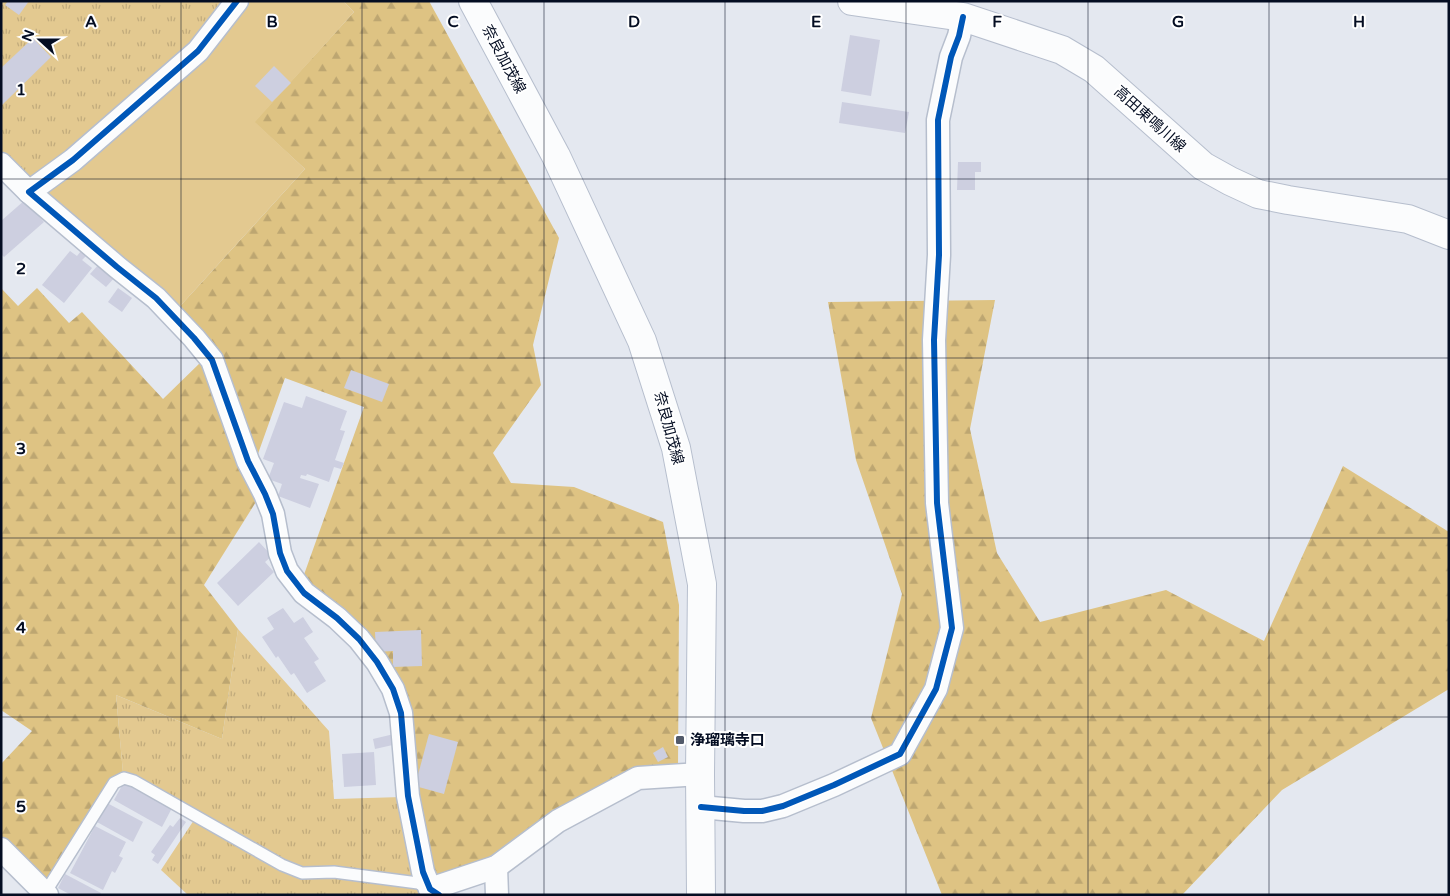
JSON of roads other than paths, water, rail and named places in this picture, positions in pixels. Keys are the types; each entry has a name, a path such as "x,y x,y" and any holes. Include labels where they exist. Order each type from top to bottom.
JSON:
{"main road":[{"name":"奈良加茂線","path":"473,1 556,156 642,341 676,448 702,584 701,895"},
{"name":"高田東鳴川線","path":"852,1 963,17 1062,50 1094,69 1203,166 1258,194 1408,219 1449,235"}],"street":[{"path":"29,192 73,160 198,51 237,1"},
{"path":"702,807 762,811 783,806 834,785 900,754 936,689 952,628 938,503 934,340 939,255 938,120 951,57 963,17"},
{"path":"1,164 29,192 156,298 212,360 248,461 273,514 280,553 287,571 304,593 338,618 359,639 378,662 393,689 401,713 408,796 423,872 434,892 496,867 558,821 638,778 700,774"},
{"path":"1,849 46,894"},
{"path":"496,867 497,895"}],"lane":[{"path":"46,894 114,783 124,778 134,780 282,865 302,873 334,872 418,883 434,892"}],"place":[{"name":"浄瑠璃寺口","path":"680,740"}]}
